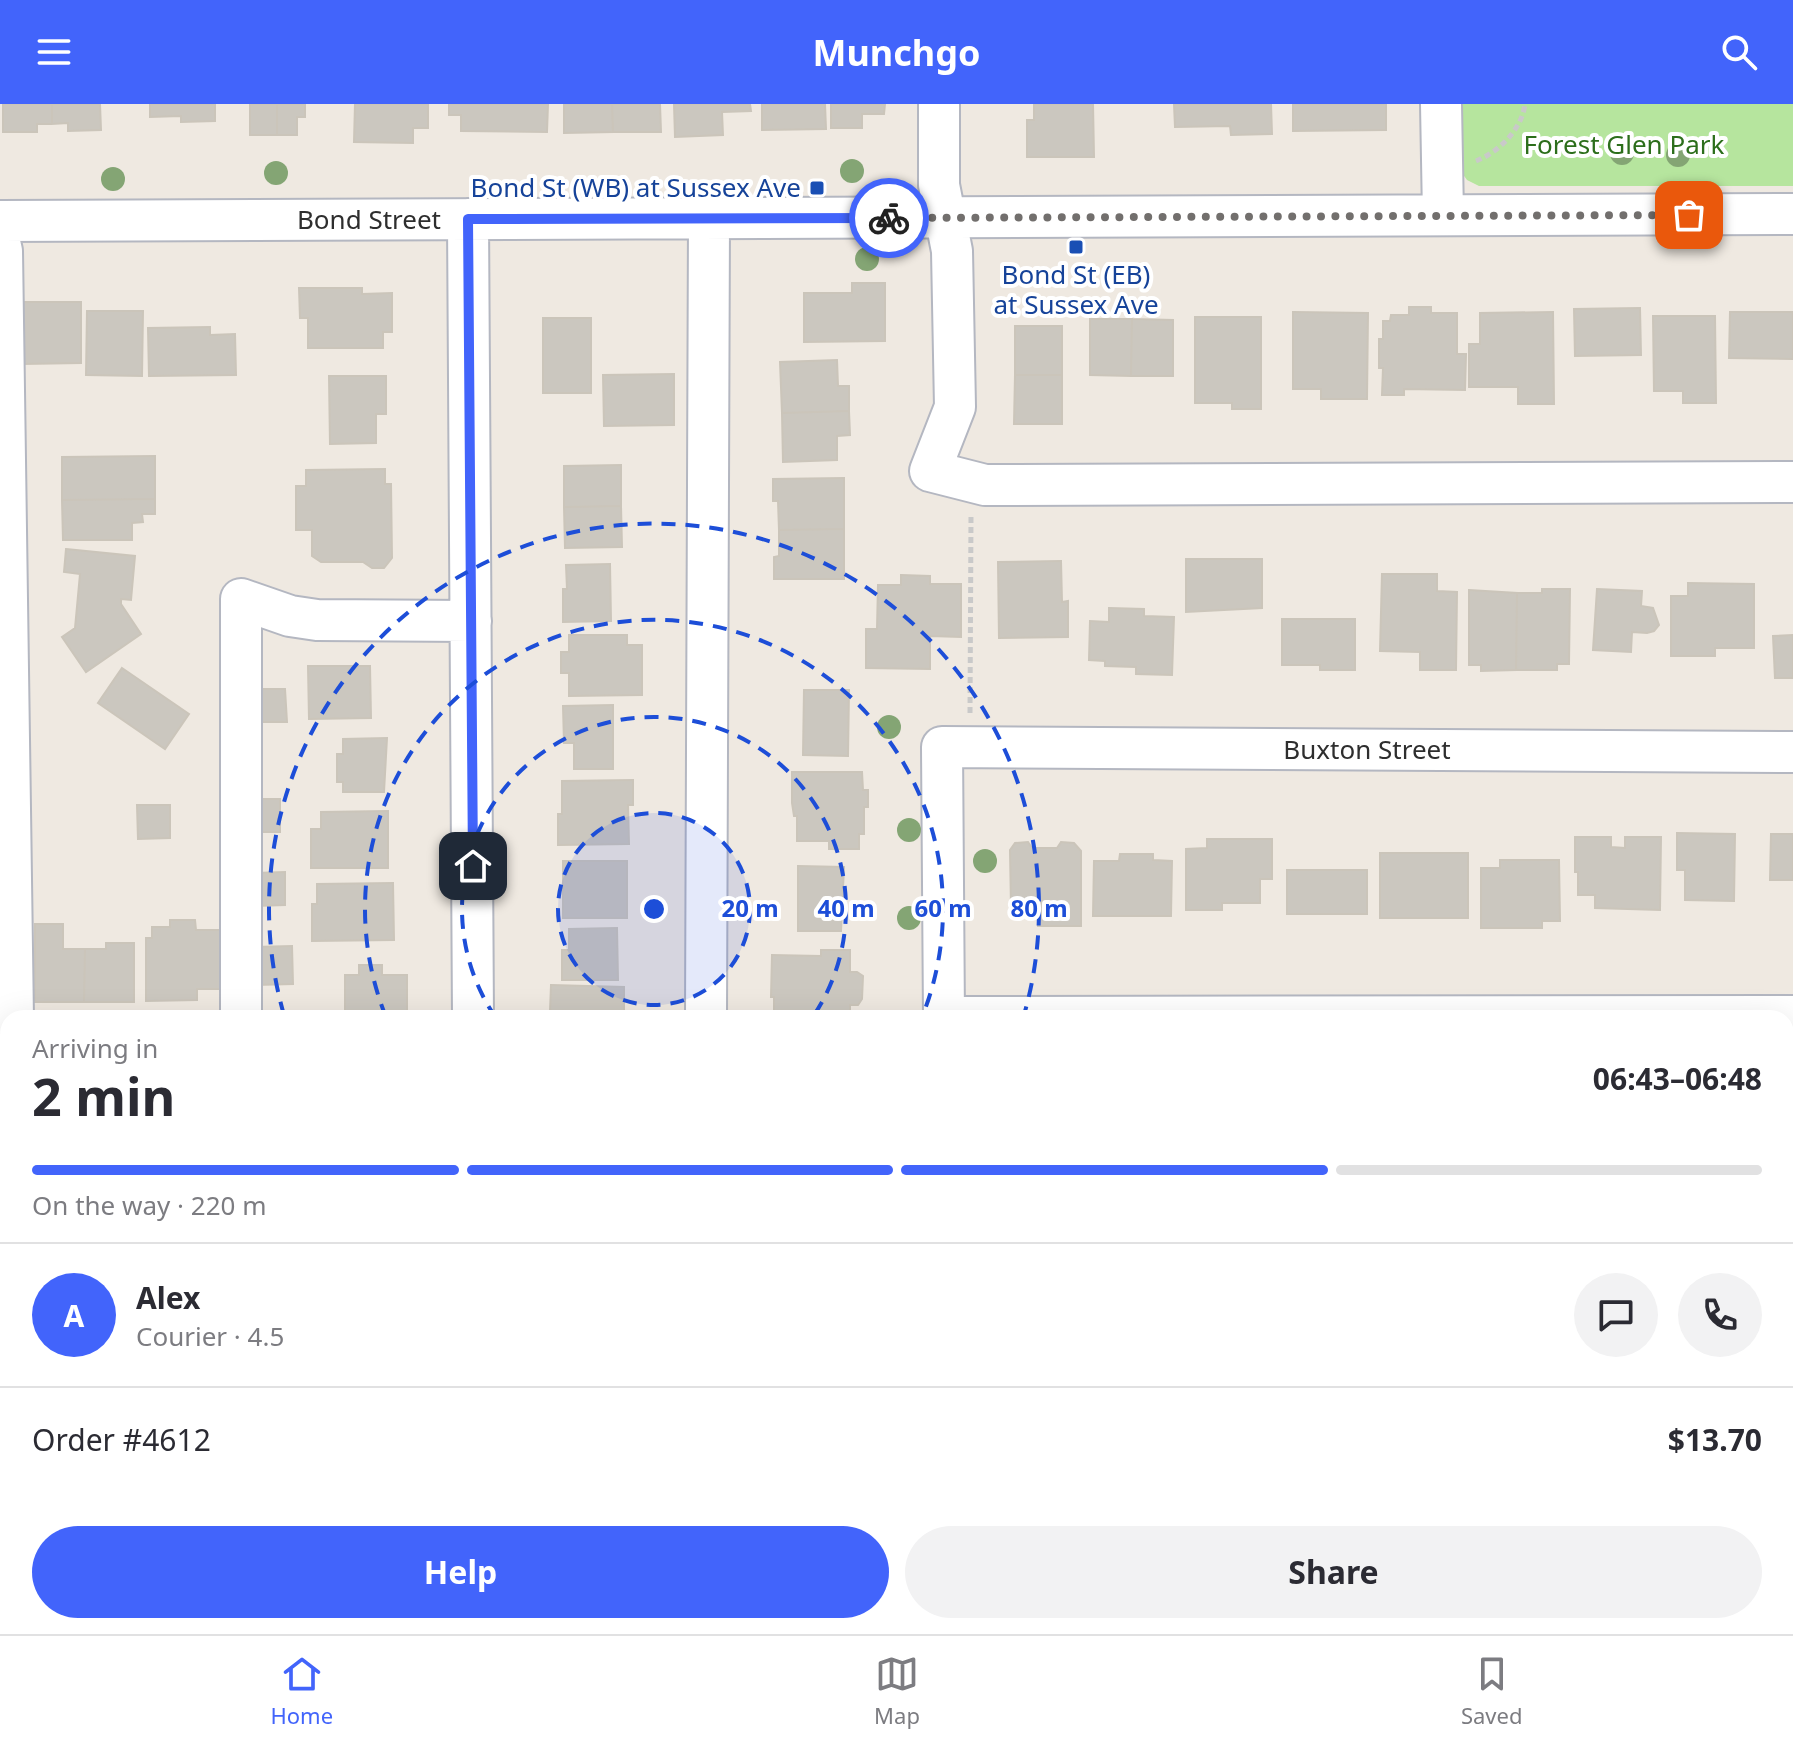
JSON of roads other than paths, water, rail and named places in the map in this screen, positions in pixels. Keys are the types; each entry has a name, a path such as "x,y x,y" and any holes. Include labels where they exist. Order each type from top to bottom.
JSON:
{"street":[{"path":"939,104 939,185 947,218 952,268 955,407 930,471 985,485 1793,482"},
{"path":"1441,104 1443,215"},
{"name":"Bond Street","path":"0,221 1793,214"},
{"path":"468,219 473,1010"},
{"path":"706,1010 709,220"},
{"path":"0,242 13,1010"},
{"path":"241,1010 241,599 290,616 317,620 471,621"},
{"name":"Buxton Street","path":"944,1010 942,747 1793,752"}],"place":[{"name":"Bond St (WB) at Sussex Ave","path":"817,188"},
{"name":"Bond St (EB) at Sussex Ave","path":"1076,247"}],"park label":[{"name":"Forest Glen Park","path":"1624,145"}]}
